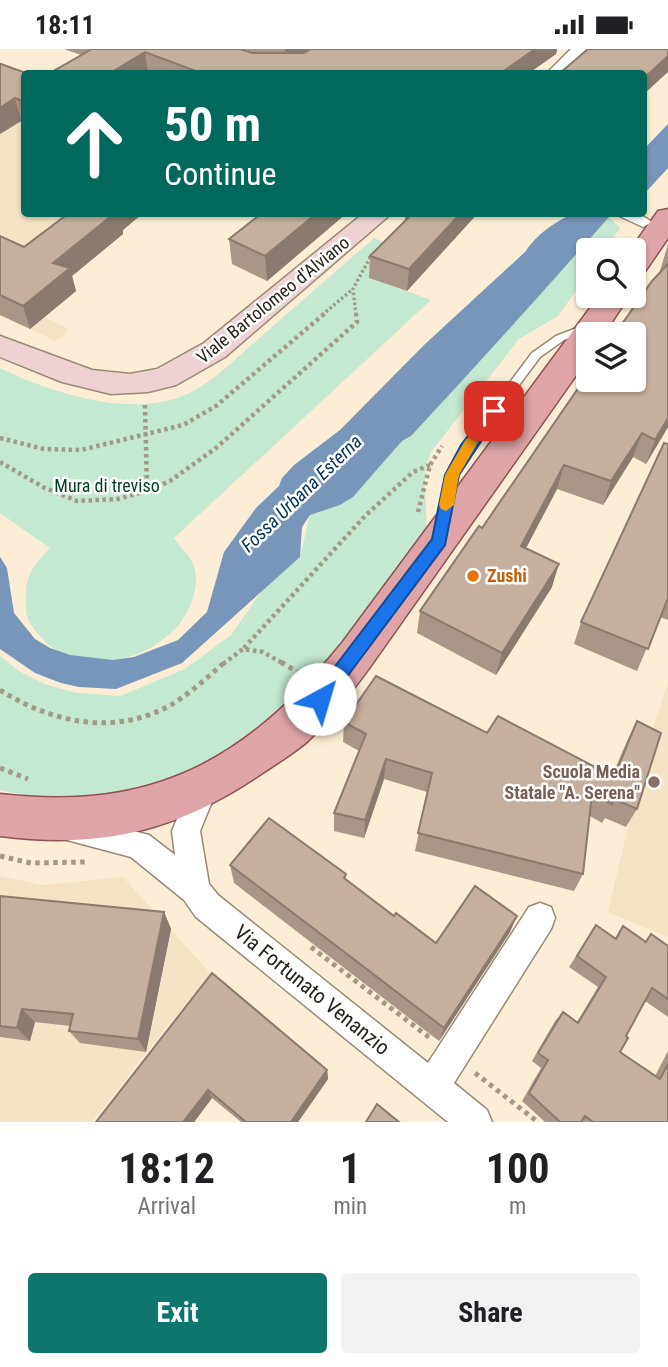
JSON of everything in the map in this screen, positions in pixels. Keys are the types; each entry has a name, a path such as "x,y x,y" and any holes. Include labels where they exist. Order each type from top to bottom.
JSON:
{"main road":[{"path":"646,244 657,222"},
{"path":"646,275 668,258"},
{"path":"22,805 62,820 147,811 225,776 294,726 320,699 427,531 607,308"}],"street":[{"path":"557,70 580,49"},
{"name":"Viale Bartolomeo d'Alviano","path":"0,346 78,375 109,382 146,383 190,366 375,217"},
{"path":"638,217 657,222"},
{"path":"195,890 186,831 204,787"},
{"name":"Via Fortunato Venanzio","path":"22,805 139,845 195,890 207,907 475,1122"},
{"path":"432,1087 540,918"}],"path":[{"path":"0,437 44,449 81,450 183,425 201,417 353,289 373,253"},
{"path":"0,462 43,487 77,502 118,499 170,481 216,448 357,322 353,289"},
{"path":"146,383 144,433 147,491"},
{"path":"427,531 430,465 449,438"},
{"path":"0,690 57,719 108,723 164,709 243,649 404,476 420,466 430,465"},
{"path":"243,649 263,652 300,674"},
{"path":"295,680 308,663"},
{"path":"0,768 22,805"},
{"path":"0,856 31,863 92,862"},
{"path":"300,939 538,1122"}],"shaded area":[{"path":"21,116 21,217 139,217 120,232 123,234 60,285 74,293 44,317 69,329 62,338 55,341 0,315 0,134"},
{"name":"Scuola Media Statale \"A. Serena\"","path":"668,682 668,937 608,912 646,751"},
{"path":"0,876 43,885 123,877 210,973 92,1122 0,1122"}],"green space":[{"path":"609,217 620,228 613,238 590,238"},
{"name":"Mura di treviso","path":"374,238 398,248 370,278 431,300 174,538 192,561 196,575 190,606 179,624 163,639 144,651 122,659 100,662 78,659 58,651 33,628 26,610 29,576 50,548 0,513 0,368 64,393 112,403 159,402 180,397 201,387 221,372"},
{"path":"576,254 576,291 558,316 519,339 431,452 425,473 425,533 320,676 286,711 215,761 126,795 41,799 0,790 0,656 19,671 47,685 78,693 120,696 185,669 231,635 263,589 300,557 310,515 340,505 353,497"}],"water":[{"path":"668,124 668,168 647,191 647,146"},
{"name":"Fossa Urbana Esterna","path":"567,217 609,217 590,238 576,238 576,254 353,497 340,505 310,515 302,527 300,557 182,663 116,689 79,687 35,673 0,649 0,557 7,568 14,613 35,639 50,648 70,655 113,660 134,657 178,640 207,612 224,552 256,508 279,486 282,478 294,465 340,430 424,345 525,252 540,234"}],"building":[{"path":"92,49 240,49 252,53 304,53 311,49 535,49 505,70 193,70 145,52 115,70 55,70"},
{"path":"588,49 668,49 668,56 647,75 647,70 564,70"},
{"path":"0,64 21,71 21,101 15,98 0,108"},
{"path":"64,217 110,217 53,263 70,268 23,306 0,295 0,236 24,247"},
{"path":"257,217 312,217 265,256 229,239"},
{"path":"409,217 457,217 409,269 370,256"},
{"path":"668,264 668,418 655,440 642,433 611,481 564,465 521,546 559,564 502,653 420,611 479,526 482,528 576,391 646,392 646,322 623,322 633,308 646,308 646,290"},
{"path":"664,443 668,444 668,598 648,649 581,622"},
{"path":"376,676 487,733 498,716 614,777 637,721 661,733 637,809 614,799 612,804 592,794 583,874 418,833 432,773 386,759 365,820 334,813 366,734 344,722"},
{"path":"269,818 346,874 344,878 394,916 396,913 436,943 475,886 517,916 444,1028 230,865"},
{"path":"0,896 164,912 138,1039 69,1031 73,1014 22,1009 17,1028 0,1026"},
{"path":"596,925 616,939 623,926 646,942 651,934 668,946 668,999 652,988 620,1052 660,1079 668,1064 668,1122 593,1122 585,1116 581,1122 560,1122 529,1093 548,1060 538,1053 563,1012 578,1023 606,977 577,956"},
{"path":"212,973 327,1070 291,1122 246,1122 208,1090 183,1122 96,1122"},
{"path":"377,1104 399,1122 366,1122"}],"slow traffic":[{"path":"446,505 452,475 471,442"}],"place":[{"name":"Zushi","path":"473,576"},
{"name":"Scuola Media Statale \"A. Serena\"","path":"654,782"}],"route":[{"path":"320,699 440,541 452,475 466,449 494,411"}]}
